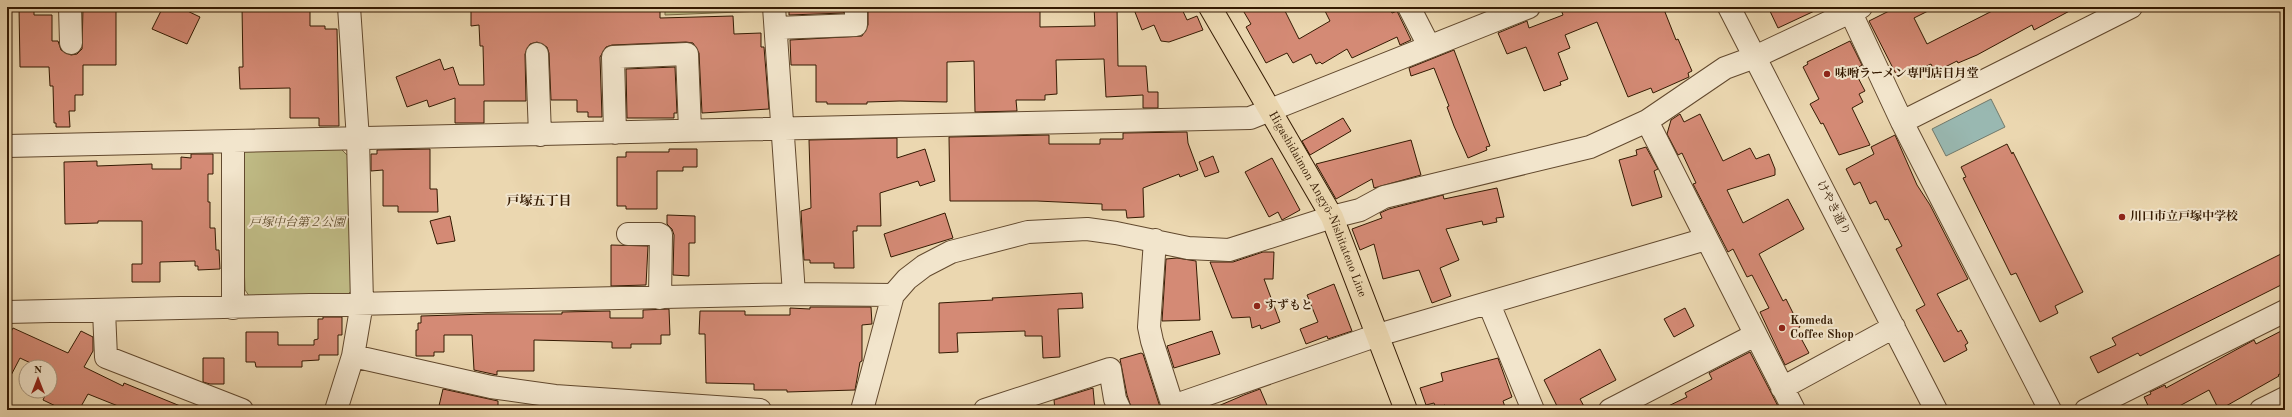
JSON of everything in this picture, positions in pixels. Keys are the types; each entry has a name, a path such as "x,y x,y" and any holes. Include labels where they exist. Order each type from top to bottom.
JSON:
{"main road":[{"name":"Higashidaimon Angyō-Nishitateno Line","path":"1210,7 1269,111 1332,217 1406,410"}],"street":[{"path":"70,7 71,43"},
{"path":"336,410 353,356 362,303 358,139 349,7"},
{"path":"794,294 775,18 856,26 856,7"},
{"path":"1408,7 1429,46"},
{"path":"7,146 540,135 690,130 783,130 1250,118 1529,7"},
{"name":"けやき通り","path":"1729,7 1936,410"},
{"path":"1902,122 2131,7"},
{"path":"862,410 893,295 907,279 924,266 951,252 1028,232 1087,229 1155,240 1188,248 1229,250 1332,217 1360,210 1384,197 1590,147 1647,121 1725,68 1755,57 1856,10 1902,122 2050,410"},
{"path":"537,54 540,135"},
{"path":"615,133 613,57 620,56 687,54 690,130"},
{"path":"1647,121 1794,410"},
{"path":"233,142 233,308"},
{"path":"628,234 661,235 660,298"},
{"path":"1155,240 1150,327 1152,341 1174,408 1378,335 1489,304 1706,238"},
{"path":"7,312 104,311 362,303 660,298 794,294 893,295"},
{"path":"1489,304 1533,410"},
{"path":"104,311 106,357 242,410"},
{"path":"2086,410 2285,311"},
{"path":"1782,388 1894,327"},
{"path":"1610,410 1755,335"},
{"path":"353,356 498,388 555,396 760,410"},
{"path":"985,410 1110,369 1115,399 1120,410"},
{"path":"2261,410 2285,398"}],"green space":[{"path":"665,7 762,7 763,11 665,15"},
{"name":"戸塚中台第２公園","path":"339,147 350,158 354,288 346,296 250,297 245,290 240,155 246,148"}],"water":[{"path":"1991,99 2005,127 1946,156 1932,129"}],"building":[{"path":"19,7 34,7 34,15 52,15 52,41 58,41 61,50 71,55 77,54 82,49 83,7 116,7 116,65 83,65 83,95 75,95 75,111 69,111 70,127 56,127 56,123 54,123 53,86 50,86 49,67 20,67"},
{"path":"163,7 179,7 200,17 187,44 152,29"},
{"path":"242,7 310,7 310,26 325,26 325,29 337,29 339,126 319,126 319,118 290,118 290,88 240,89 239,67 243,67"},
{"path":"524,7 660,7 660,18 733,16 734,34 761,33 761,47 764,47 769,109 702,113 699,53 693,43 686,42 612,45 606,47 600,57 602,117 588,117 588,112 577,112 577,100 551,100 549,53 547,47 537,42 530,44 525,54 526,101 484,101 484,123 455,123 455,98 429,107 427,100 407,107 396,77 440,59 444,70 453,67 459,85 484,85 483,46 480,46 479,25 471,26 471,9"},
{"path":"789,7 844,7 844,13 789,15"},
{"path":"868,7 1040,7 1040,27 1095,26 1094,7 1117,7 1118,66 1146,66 1148,92 1158,92 1158,108 1143,108 1143,95 1106,97 1104,59 1056,60 1057,94 1045,95 1045,100 1016,100 1017,111 975,112 974,61 947,62 947,102 900,101 867,102 867,104 827,104 827,102 816,102 816,65 791,65 790,40 862,36 868,25"},
{"path":"1133,7 1181,7 1187,20 1197,16 1203,30 1169,42 1161,41 1154,25 1142,30"},
{"path":"1241,7 1283,7 1299,39 1330,21 1323,7 1389,7 1392,13 1397,11 1411,40 1400,45 1397,37 1352,58 1347,49 1322,64 1320,62 1316,64 1311,54 1293,63 1287,53 1266,63 1246,27 1251,24"},
{"path":"1560,7 1663,7 1676,40 1678,39 1692,71 1688,73 1689,77 1653,93 1651,88 1628,97 1597,22 1565,35 1570,48 1558,53 1568,79 1560,82 1561,85 1544,91 1526,47 1507,54 1498,33 1527,21 1529,28 1563,15"},
{"path":"1768,7 1823,7 1778,28"},
{"path":"1897,7 1936,7 1914,18 1927,44 2000,7 2077,7 2034,30 2032,25 1977,55 1958,63 1957,61 1935,72 1931,64 1910,74 1908,70 1897,76 1869,21"},
{"path":"1850,41 1862,65 1854,70 1865,91 1859,94 1863,102 1852,108 1870,145 1839,155 1823,123 1821,124 1810,104 1819,99 1803,67 1808,64 1807,62"},
{"path":"1454,50 1490,146 1486,147 1487,150 1468,158 1454,126 1447,107 1449,106 1434,68 1411,76 1409,68"},
{"path":"675,67 677,113 674,113 674,118 627,118 626,69"},
{"path":"1680,114 1684,122 1700,114 1723,161 1750,148 1756,159 1769,154 1775,169 1775,175 1727,190 1743,223 1788,199 1804,229 1759,254 1783,301 1786,299 1800,327 1796,329 1809,353 1785,365 1760,312 1769,308 1752,275 1747,277 1733,249 1728,252 1693,184 1696,183 1682,153 1678,155 1667,134 1671,120"},
{"path":"1343,118 1351,131 1310,155 1302,141"},
{"path":"1187,132 1188,143 1198,170 1180,177 1179,174 1143,188 1144,217 1127,218 1126,210 1102,210 1102,204 1037,201 950,201 949,137 1049,135 1049,144 1100,144 1100,139 1123,139 1123,133"},
{"path":"1895,135 1917,185 1930,205 1968,279 1937,294 1958,332 1961,330 1968,343 1965,345 1967,350 1944,362 1916,310 1925,305 1896,249 1902,246 1888,219 1885,220 1876,201 1870,204 1860,182 1854,185 1846,169 1874,154 1871,147"},
{"path":"897,138 897,158 925,149 935,181 920,186 918,181 880,193 881,226 857,226 857,231 853,231 854,268 834,268 834,263 810,263 810,260 804,260 801,211 811,208 809,140"},
{"path":"1411,140 1421,175 1374,188 1372,179 1336,199 1316,164"},
{"path":"2007,144 2012,154 2013,152 2083,292 2055,306 2058,313 2040,322 2016,273 2011,275 1963,178 1966,177 1961,167"},
{"path":"1646,147 1658,169 1654,171 1662,197 1632,206 1619,160 1637,155 1636,150"},
{"path":"430,149 430,189 437,189 438,212 398,212 398,206 383,206 383,170 371,171 371,154 377,154 377,150"},
{"path":"669,149 697,149 697,167 683,167 683,171 657,171 657,209 626,209 626,206 617,206 617,157 626,157 626,152 669,152"},
{"path":"191,154 213,154 213,174 208,174 208,202 210,202 210,228 215,228 216,250 219,250 220,269 198,270 198,266 195,266 195,261 160,262 160,282 132,282 132,264 142,264 142,221 98,221 98,223 65,224 64,162 97,161 97,166 152,164 152,169 181,169 181,157 191,158"},
{"path":"1213,156 1219,172 1205,177 1199,162"},
{"path":"1272,158 1300,210 1282,220 1278,212 1269,217 1245,172"},
{"path":"1497,188 1504,217 1496,218 1497,222 1483,225 1482,221 1446,229 1459,260 1440,268 1451,296 1432,303 1419,270 1383,279 1374,244 1360,250 1352,229 1382,218 1380,213 1389,209 1443,195 1444,199"},
{"path":"945,213 953,238 891,257 884,234"},
{"path":"667,215 695,216 695,243 689,243 689,276 673,275 674,235 672,229 667,224"},
{"path":"450,216 455,241 437,244 430,221"},
{"path":"611,245 648,246 646,285 611,286"},
{"path":"1263,252 1274,252 1273,279 1264,279 1280,322 1261,329 1260,325 1252,328 1250,317 1232,318 1210,262 1233,262"},
{"path":"2285,252 2285,283 2140,356 2138,353 2098,373 2090,357 2116,345 2112,338"},
{"path":"1177,258 1196,261 1200,320 1162,321 1166,259"},
{"path":"1334,284 1352,331 1328,339 1327,336 1306,344 1300,329 1318,322 1307,295"},
{"path":"1082,293 1083,308 1058,309 1060,357 1043,358 1042,336 1025,336 1025,331 957,333 958,352 939,353 939,303 993,300 992,298"},
{"path":"810,307 871,307 872,324 862,325 862,361 860,362 855,390 787,392 787,390 754,390 754,384 706,383 705,334 699,334 700,311 745,311 745,315 790,315 790,308 810,309"},
{"path":"1685,308 1694,326 1674,337 1664,319"},
{"path":"669,309 670,335 661,335 661,344 631,344 631,348 612,348 612,342 534,340 534,371 497,371 497,375 474,370 472,335 444,335 444,352 434,352 434,356 416,356 416,330 418,330 418,323 421,323 421,316 562,314 562,312 610,311 610,318 643,318 643,310"},
{"path":"323,317 342,317 342,335 338,335 338,355 319,355 319,360 302,361 302,367 256,367 255,362 246,362 246,332 278,332 278,345 314,345 314,340 318,339 318,319 323,319"},
{"path":"13,328 68,353 81,331 93,337 93,351 84,367 123,386 124,383 190,410 128,410 88,394 79,410 64,410 43,400 58,399 58,359 20,358 18,359 7,383 7,339"},
{"path":"2285,329 2285,371 2278,375 2279,376 2219,410 2209,390 2172,410 2150,410 2144,397 2151,394 2150,392 2165,385 2166,388 2254,340 2256,344"},
{"path":"1212,331 1220,354 1174,368 1167,346"},
{"path":"1600,349 1616,380 1580,399 1586,410 1559,410 1544,380"},
{"path":"1750,352 1780,410 1660,410 1687,397 1685,393 1712,379 1709,373"},
{"path":"1141,353 1143,354 1161,410 1132,410 1127,395 1120,359"},
{"path":"203,358 224,358 224,384 210,384 203,382"},
{"path":"1498,358 1512,397 1503,401 1506,410 1446,410 1445,405 1436,408 1434,403 1426,405 1420,388 1443,381 1441,373"},
{"path":"1093,388 1095,410 1055,410 1054,400"},
{"path":"443,389 498,401 498,410 438,410"},
{"path":"1260,389 1269,410 1209,410 1244,395"}],"place":[{"name":"味噌ラーメン専門店日月堂","path":"1827,74"},
{"name":"川口市立戸塚中学校","path":"2122,217"},
{"name":"すずもと","path":"1257,306"},
{"name":"Komeda Coffee Shop","path":"1782,328"}],"district":[{"name":"戸塚五丁目","path":"539,201"}]}
